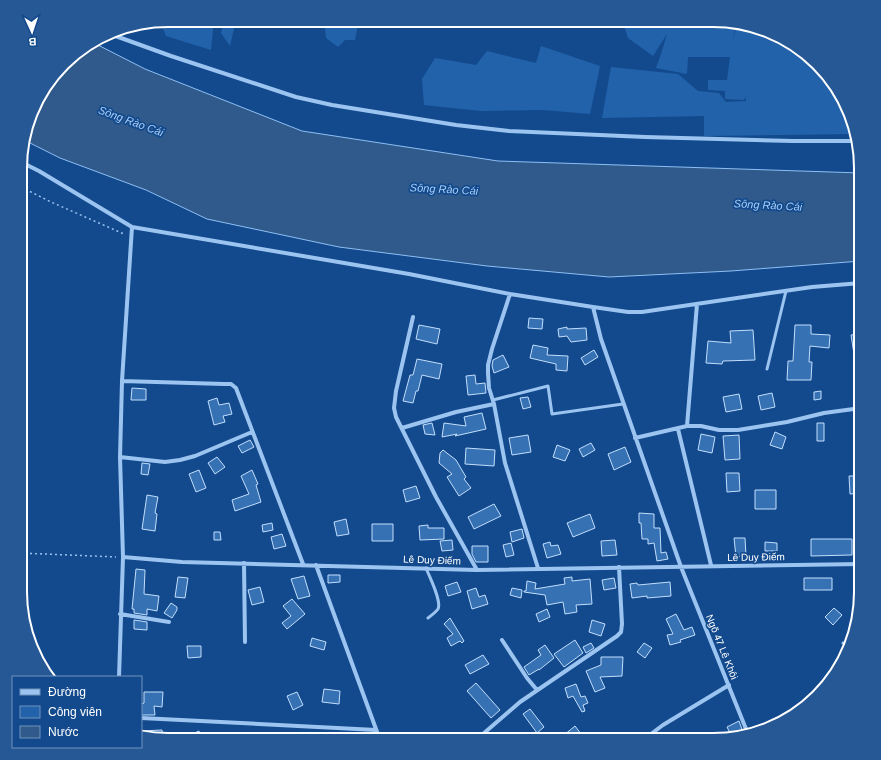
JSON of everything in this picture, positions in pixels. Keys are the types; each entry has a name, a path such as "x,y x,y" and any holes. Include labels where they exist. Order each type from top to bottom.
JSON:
{"street":[{"path":"117,37 296,97 332,105 456,125 509,131 645,137 851,141"},
{"path":"27,165 132,227 408,274 510,294 593,307 628,312 642,312 786,291 854,284"},
{"path":"119,676 123,557 120,457 122,381 132,227"},
{"path":"510,294 488,365 489,388 505,463 538,568"},
{"path":"688,426 697,304"},
{"name":"Ngõ 47 Lê Khôi","path":"593,307 601,339 681,567 746,729"},
{"path":"413,317 394,399 396,417 436,497 477,570"},
{"path":"122,381 231,384 236,388 303,564"},
{"path":"402,428 493,402"},
{"path":"635,438 688,426 701,426 719,430 738,430 787,422 824,413 854,409"},
{"path":"678,429 711,565"},
{"path":"120,457 166,462 180,460 252,432"},
{"name":"Lê Duy Điếm","path":"123,557 182,562 303,564 477,570 681,567 711,565 854,564"},
{"path":"244,563 245,642"},
{"path":"316,565 377,733"},
{"path":"484,733 520,702 621,632 622,609 619,567"},
{"path":"120,614 169,622"},
{"path":"502,640 537,690"},
{"path":"652,733 729,685"},
{"path":"142,718 376,730"}],"lane":[{"path":"767,368 786,291"},
{"path":"493,402 548,386 552,414 623,404"},
{"path":"426,568 438,598 439,606 437,610 428,618"}],"path":[{"path":"27,190 124,234 132,227"},
{"path":"27,553 123,557"}],"green space":[{"path":"162,27 213,27 211,50 166,36"},
{"path":"222,27 234,27 230,46 221,33"},
{"path":"325,27 358,27 355,40 345,40 338,47 326,38"},
{"path":"625,27 731,28 734,29 733,43 735,29 758,34 783,46 799,56 813,68 825,82 835,98 838,103 836,104 838,104 847,123 849,134 704,136 704,116 602,118 611,67 678,74 698,91 719,93 726,102 746,101 746,97 744,100 725,99 725,91 708,90 708,80 727,80 730,57 688,57 687,74 656,68 667,34 653,56 628,38"},
{"path":"541,46 600,66 590,114 543,110 481,111 424,105 422,79 435,58 476,65 487,51 536,63"}],"water":[{"name":"Sông Rào Cái","path":"99,46 145,69 302,131 498,161 854,173 854,262 731,271 609,277 487,266 339,247 207,219 146,190 60,158 30,143 34,123 46,98 56,82 68,68 82,56"}],"building":[{"path":"529,318 543,319 542,329 528,328"},
{"path":"419,325 440,329 437,344 416,339"},
{"path":"795,325 811,325 811,334 830,335 829,348 810,346 809,362 812,362 811,380 787,380 788,361 793,361"},
{"path":"567,327 567,329 586,328 587,340 571,342 567,336 559,337 558,329"},
{"path":"753,330 755,360 723,361 722,364 706,363 708,341 731,343 730,331"},
{"path":"851,335 854,335 854,354"},
{"path":"533,345 548,348 547,355 568,356 567,371 556,370 556,364 530,358"},
{"path":"594,350 598,357 585,365 581,358"},
{"path":"503,355 509,367 494,373 492,366 493,360"},
{"path":"417,359 442,364 439,379 422,375 413,403 403,401 410,375 413,375"},
{"path":"475,375 476,384 485,383 486,393 468,395 466,376"},
{"path":"132,388 146,389 146,400 131,400"},
{"path":"821,391 821,399 814,400 814,392"},
{"path":"772,393 775,407 761,410 758,396"},
{"path":"739,394 742,409 726,412 723,397"},
{"path":"528,397 531,407 523,409 520,398"},
{"path":"217,398 219,405 229,403 232,414 223,416 225,422 214,425 208,401"},
{"path":"482,413 486,429 455,436 457,434 442,437 444,423 466,426 464,417"},
{"path":"432,423 435,435 425,434 423,425"},
{"path":"817,423 824,423 824,441 817,441"},
{"path":"775,432 786,437 782,449 770,445"},
{"path":"701,434 715,437 712,453 698,450"},
{"path":"528,435 531,452 512,455 509,438"},
{"path":"739,435 740,459 725,460 723,436"},
{"path":"250,440 254,447 242,453 238,446"},
{"path":"591,443 595,450 583,457 579,449"},
{"path":"557,445 570,450 565,461 553,457"},
{"path":"625,447 631,462 614,470 608,454"},
{"path":"466,448 495,450 494,466 465,464"},
{"path":"443,450 456,460 466,477 464,479 471,488 459,496 447,477 452,474 439,463 440,453"},
{"path":"217,457 225,467 215,474 208,463"},
{"path":"142,463 150,464 148,475 141,474"},
{"path":"199,470 206,488 196,492 189,474"},
{"path":"252,470 258,484 256,485 261,502 235,511 232,500 249,494 241,476"},
{"path":"726,473 739,473 740,491 727,492"},
{"path":"849,476 854,476 854,494 850,494"},
{"path":"416,486 420,498 406,502 403,490"},
{"path":"755,490 776,490 776,509 755,509"},
{"path":"147,495 158,497 155,513 157,514 155,531 142,529"},
{"path":"494,504 501,516 474,529 468,517"},
{"path":"639,513 654,514 654,528 660,528 661,553 666,552 668,559 657,561 654,543 648,544 648,539 642,539"},
{"path":"590,514 595,528 573,537 567,523"},
{"path":"346,519 349,534 337,536 334,522"},
{"path":"272,523 273,530 263,532 262,525"},
{"path":"372,524 393,524 393,541 372,541"},
{"path":"428,525 428,528 444,528 444,539 420,540 419,526"},
{"path":"522,529 524,538 512,542 510,532"},
{"path":"214,532 220,532 221,540 214,540"},
{"path":"282,534 286,546 274,549 271,537"},
{"path":"734,538 745,538 746,556 736,557"},
{"path":"811,539 852,539 852,555 811,556"},
{"path":"452,540 453,550 442,551 440,541"},
{"path":"615,540 617,555 602,556 601,541"},
{"path":"550,542 551,546 558,545 561,554 547,558 543,544"},
{"path":"765,542 777,543 777,551 765,551"},
{"path":"511,543 514,555 506,557 503,545"},
{"path":"472,546 488,546 488,562 476,562 472,554"},
{"path":"136,569 145,570 144,594 159,596 157,611 147,609 147,615 134,613 134,609 132,609"},
{"path":"328,575 340,575 340,582 328,583"},
{"path":"304,576 310,596 298,599 291,579"},
{"path":"178,577 188,578 185,598 175,597"},
{"path":"572,577 572,581 590,579 592,604 576,605 577,612 565,614 563,602 547,605 545,595 524,592 526,591 527,581 536,583 535,589 565,584 564,578"},
{"path":"614,578 616,588 604,590 602,580"},
{"path":"804,578 832,578 832,590 804,590"},
{"path":"457,582 461,592 448,596 445,586"},
{"path":"670,582 671,596 647,598 647,596 632,598 630,584 637,583 638,585"},
{"path":"260,587 264,602 252,605 248,590"},
{"path":"476,588 479,597 485,595 488,604 472,609 467,591"},
{"path":"512,588 522,590 521,598 510,595"},
{"path":"292,599 305,614 287,629 282,623 291,616 283,606"},
{"path":"171,603 177,607 177,610 172,618 164,613"},
{"path":"834,608 842,615 833,625 825,617"},
{"path":"547,609 550,617 539,622 536,614"},
{"path":"676,614 684,630 692,627 695,635 680,640 681,642 670,645 667,635 673,634 666,619"},
{"path":"450,618 464,641 462,643 460,641 451,646 447,638 453,634 444,624"},
{"path":"134,620 147,622 147,630 134,629"},
{"path":"592,620 605,624 601,636 589,632"},
{"path":"312,638 326,642 324,650 310,646"},
{"path":"575,640 583,653 564,667 554,654"},
{"path":"591,643 594,648 586,653 583,647"},
{"path":"644,643 652,648 645,658 637,652"},
{"path":"545,645 554,658 539,670 529,675 524,667 541,655 538,650"},
{"path":"187,646 201,646 201,657 188,658"},
{"path":"483,655 489,664 470,674 465,665"},
{"path":"601,657 623,657 622,676 600,677 605,688 595,692 586,671 601,665"},
{"path":"476,683 500,710 491,718 467,691"},
{"path":"576,684 581,697 585,696 588,703 583,705 585,711 582,712 573,696 568,698 565,688"},
{"path":"324,689 340,691 339,704 322,702"},
{"path":"144,692 163,692 162,707 154,706 155,715 142,715 142,704 144,703"},
{"path":"297,692 303,705 293,710 287,696"},
{"path":"530,709 544,727 537,733 523,714"},
{"path":"739,721 742,730 730,732 727,727"},
{"path":"575,726 580,733 566,733"},
{"path":"162,730 162,733 150,732 145,731"}]}
